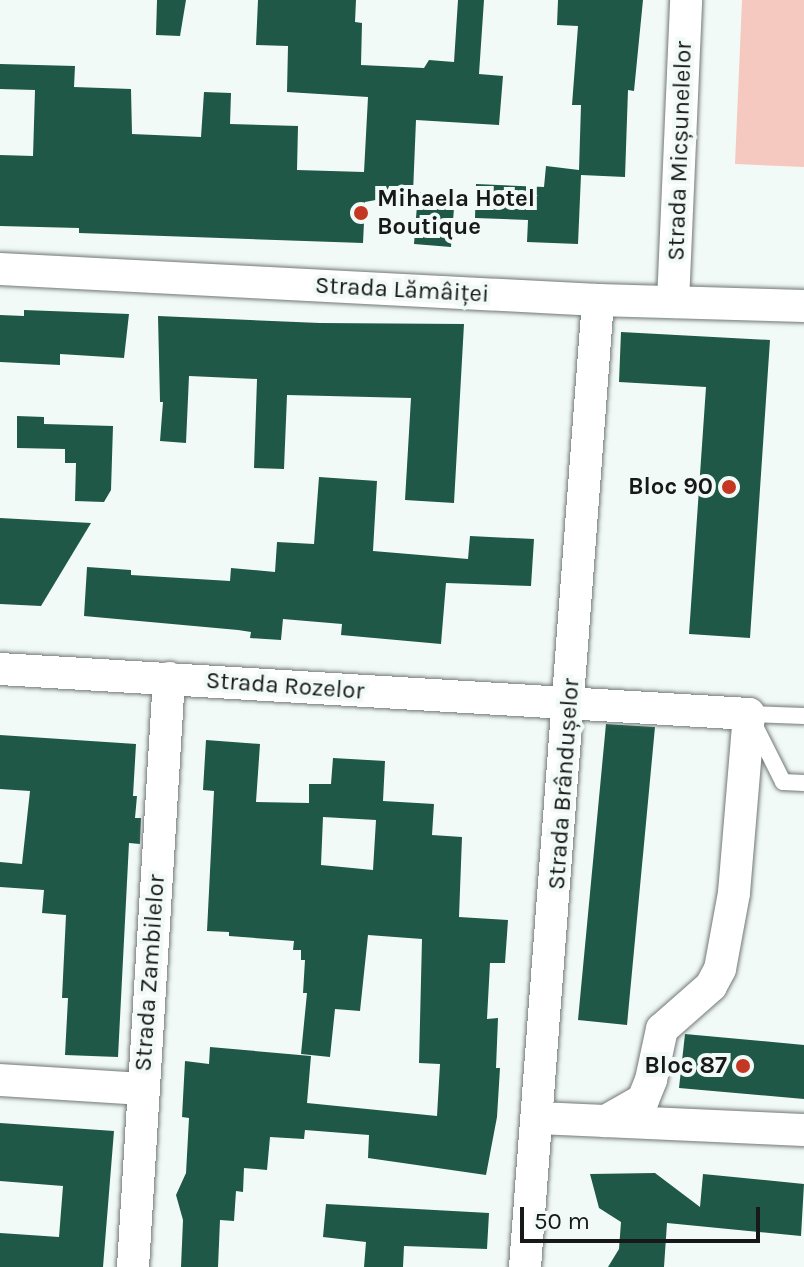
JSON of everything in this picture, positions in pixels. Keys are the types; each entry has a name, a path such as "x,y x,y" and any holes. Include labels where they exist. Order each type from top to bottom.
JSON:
{"street":[{"name":"Strada Micșunelelor","path":"673,302 686,0"},
{"name":"Strada Lămâiței","path":"0,269 598,300 804,306"},
{"name":"Strada Brândușelor","path":"525,1267 570,703 598,300"},
{"name":"Strada Rozelor","path":"0,669 749,714"},
{"name":"Strada Zambilelor","path":"133,1267 169,678"},
{"path":"606,1121 643,1100 651,1080 662,1029 711,986 720,969 734,893 749,714"},
{"path":"0,1080 143,1089"},
{"path":"538,1118 804,1130"}],"lane":[{"path":"804,716 749,714 783,782 804,783"}],"shaded area":[{"path":"742,0 804,0 804,167 735,164"}],"building":[{"path":"157,0 186,0 180,36 156,35"},
{"path":"258,0 356,0 355,22 362,23 361,65 424,68 429,60 454,62 458,0 484,0 479,74 503,76 499,125 416,120 413,193 365,202 363,243 79,233 79,228 0,226 0,155 33,156 35,90 0,89 0,64 75,66 74,87 131,89 132,134 201,137 204,92 231,93 230,124 298,126 297,170 364,172 368,97 287,92 288,46 256,45"},
{"path":"558,0 643,0 634,91 628,90 625,177 581,175 578,244 527,242 528,220 475,218 476,184 544,187 546,166 579,170 581,105 572,105 578,26 557,25"},
{"path":"418,192 455,195 451,247 414,244"},
{"path":"24,310 129,314 124,358 60,354 60,365 0,362 0,315 24,316"},
{"path":"158,316 320,323 464,324 454,503 405,500 411,398 287,395 284,469 254,468 257,379 189,376 186,443 160,441 163,402 160,402"},
{"name":"Bloc 90","path":"621,332 770,340 750,638 689,634 706,387 619,382"},
{"path":"17,416 44,417 44,424 113,426 111,490 104,502 75,501 76,463 65,463 65,449 17,448"},
{"path":"319,477 377,481 373,551 468,559 470,536 534,539 531,586 446,583 441,644 341,635 342,624 283,619 281,640 250,638 251,632 238,630 84,616 87,567 131,570 131,575 230,581 231,568 275,572 277,542 314,544"},
{"path":"0,518 91,523 41,606 0,604"},
{"path":"606,724 655,727 627,1025 578,1020"},
{"path":"0,735 136,744 133,796 137,796 135,818 141,818 140,844 129,843 118,1057 65,1055 68,998 62,998 66,915 42,913 44,890 0,887 0,862 22,864 30,791 0,789"},
{"path":"206,740 260,744 256,802 309,803 309,784 331,784 333,758 385,761 383,801 434,804 432,835 462,837 459,917 508,920 505,963 490,963 487,1019 498,1018 496,1068 500,1068 497,1117 486,1175 368,1158 369,1135 305,1130 304,1139 270,1137 267,1170 244,1168 243,1192 236,1191 234,1221 220,1220 218,1267 181,1267 183,1220 176,1195 186,1173 189,1118 182,1117 185,1061 209,1064 210,1047 311,1056 307,1103 437,1116 440,1064 419,1063 422,939 368,935 360,1011 335,1009 330,1057 301,1054 307,993 303,993 305,960 301,960 301,950 293,950 294,941 229,936 229,932 207,931 214,791 203,790","holes":["323,817 376,820 373,870 321,865"]},
{"name":"Bloc 87","path":"685,1034 804,1045 804,1099 679,1088"},
{"path":"0,1123 114,1131 103,1267 0,1267 0,1233 59,1237 63,1186 0,1181"},
{"path":"655,1173 700,1207 703,1174 804,1184 801,1236 667,1223 664,1267 608,1267 619,1249 621,1222 599,1208 590,1174"},
{"path":"326,1204 489,1213 487,1249 404,1246 403,1267 364,1267 366,1242 323,1237"}],"place":[{"name":"Mihaela Hotel Boutique","path":"361,213"},
{"name":"Bloc 90","path":"729,487"},
{"name":"Bloc 87","path":"743,1066"}]}
